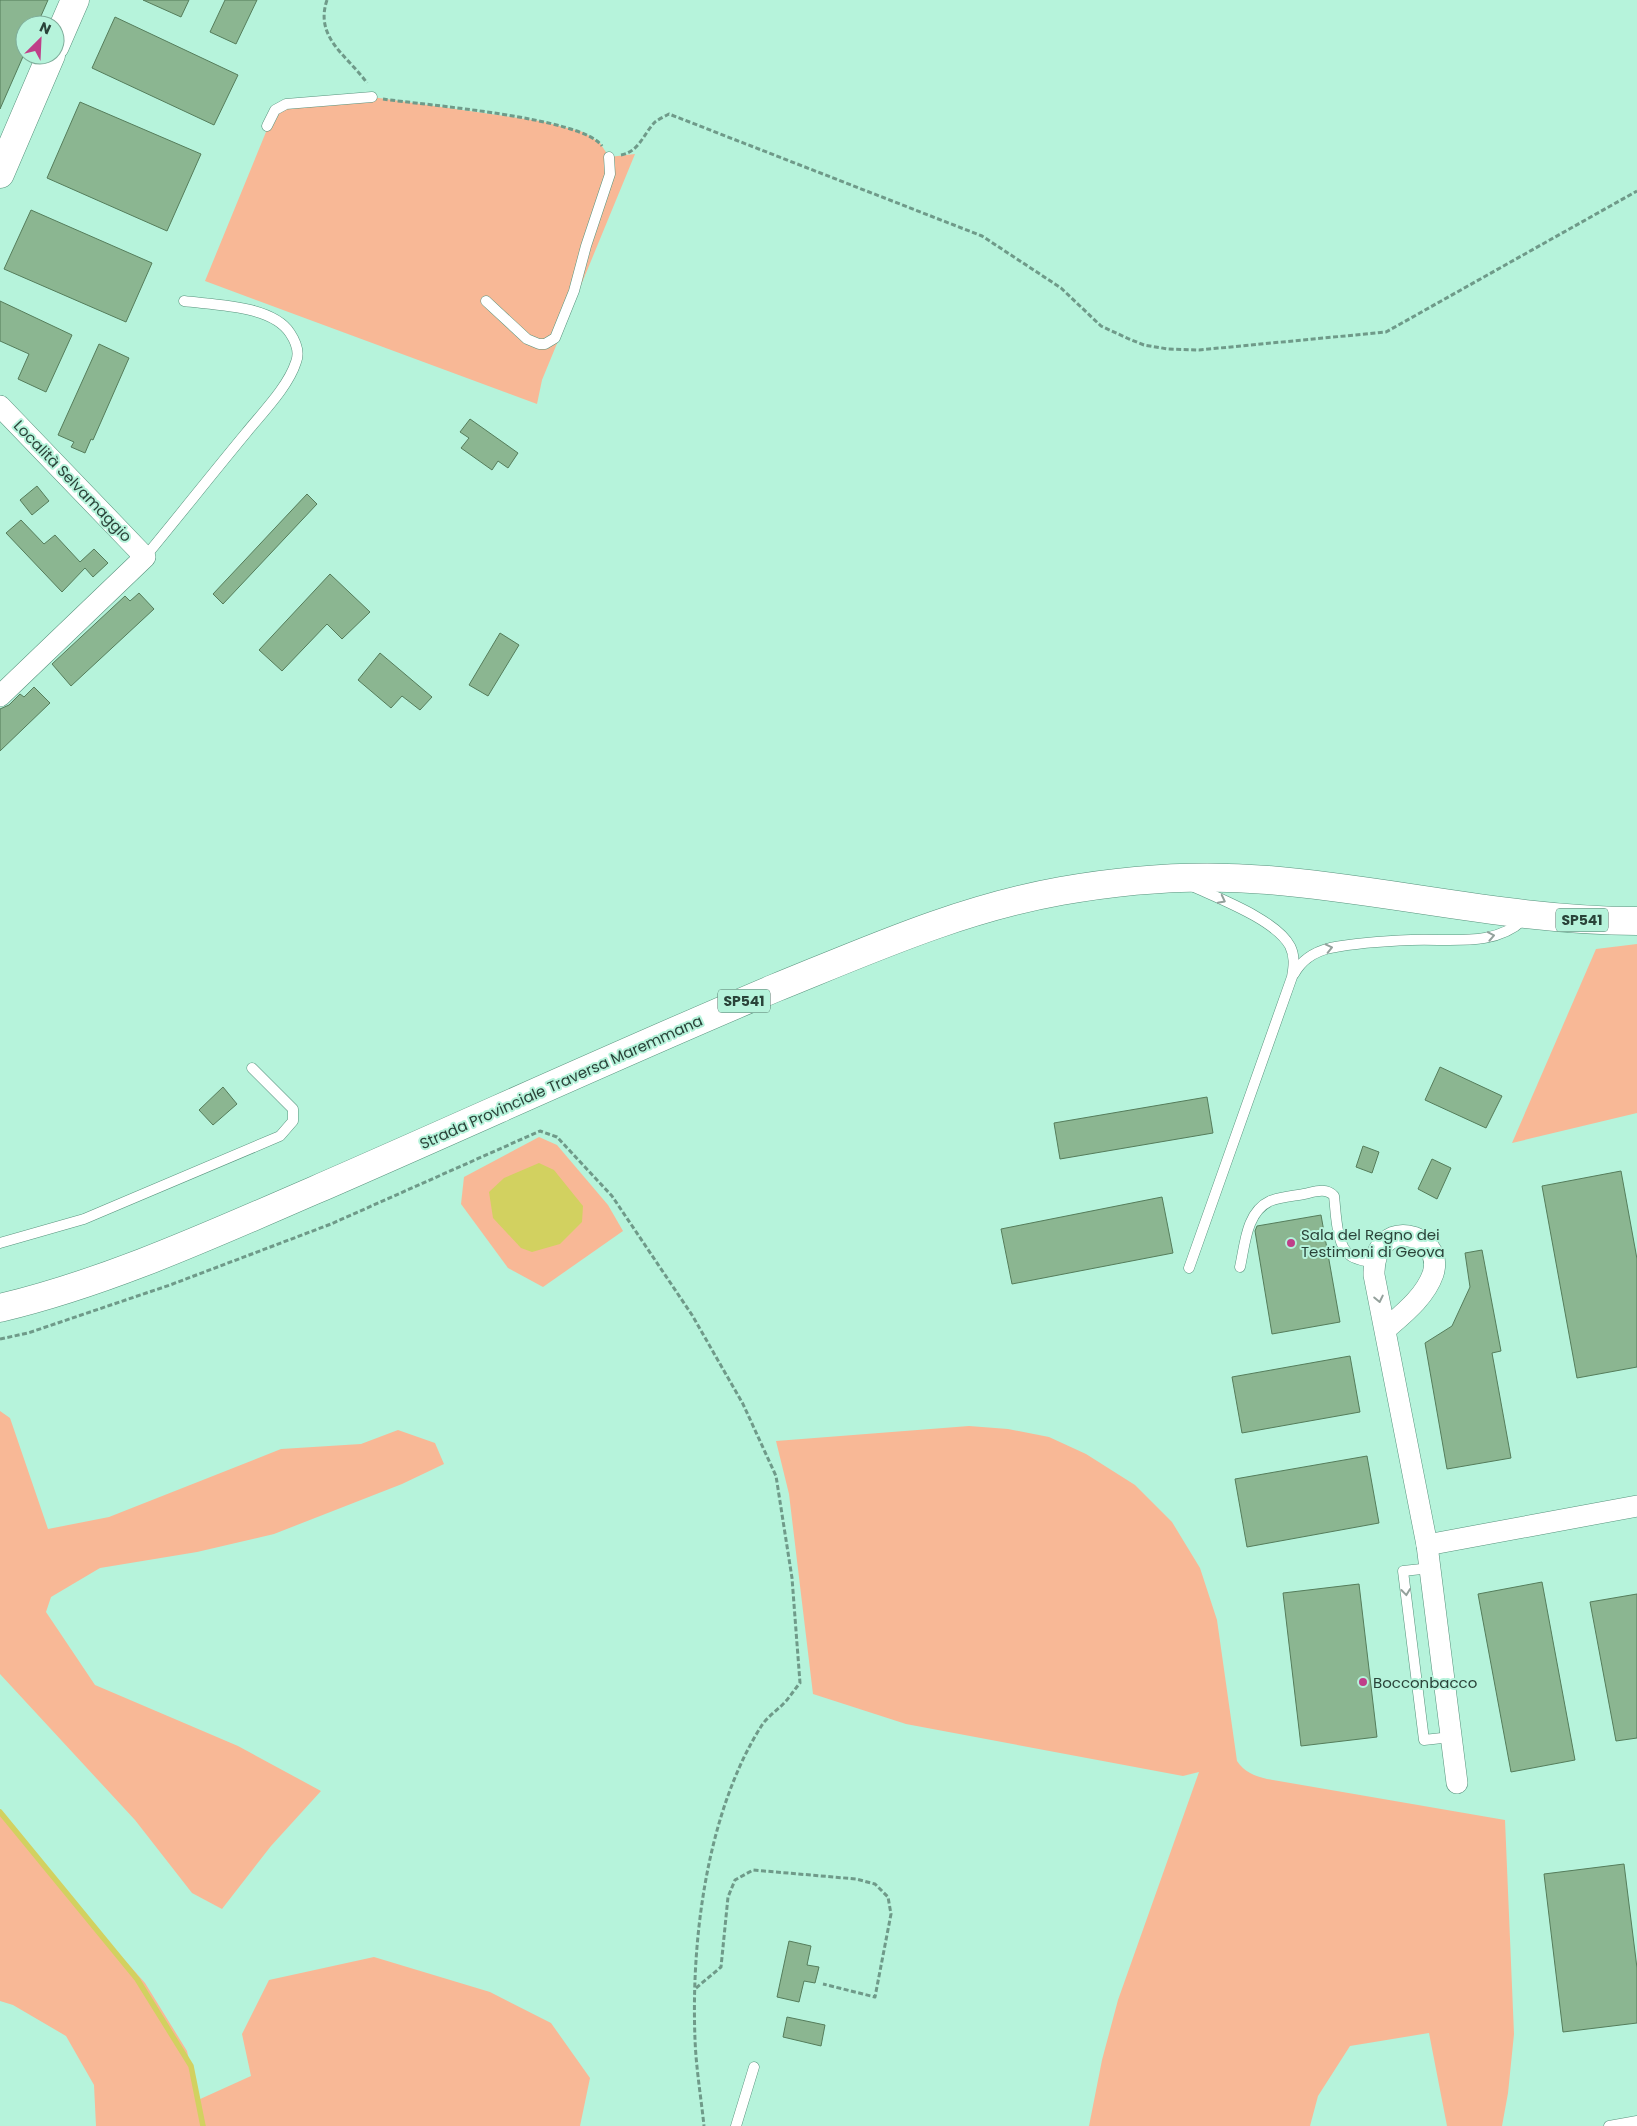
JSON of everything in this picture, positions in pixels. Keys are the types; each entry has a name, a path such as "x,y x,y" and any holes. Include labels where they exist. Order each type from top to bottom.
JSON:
{"main road":[{"path":"65,22 74,0"},
{"path":"0,174 47,65"},
{"name":"Strada Provinciale Traversa Maremmana","path":"0,1308 87,1283 174,1250 449,1132 731,1007 939,922 996,905 1057,892 1128,882 1226,878 1281,881 1528,915 1580,920 1637,921"}],"street":[{"name":"Località Selvamaggio","path":"0,406 145,557"},
{"path":"0,696 145,557"},
{"path":"1386,1329 1410,1308 1424,1290 1434,1272 1434,1259 1428,1245 1398,1235 1385,1241 1376,1255 1374,1275 1428,1545 1457,1783"},
{"path":"1428,1545 1637,1506"}],"lane":[{"path":"267,126 275,110 286,104 372,97"},
{"path":"486,301 527,339 539,344 555,338 574,291 586,246 610,174 609,158"},
{"path":"145,557 268,406 291,374 298,355 297,347 290,332 262,314 231,306 184,301"},
{"path":"1178,879 1259,919 1277,931 1291,948 1294,961 1292,977 1189,1268"},
{"path":"1292,977 1303,960 1320,950 1394,940 1488,937 1507,932 1528,915"},
{"path":"0,1243 84,1219 280,1136 293,1122 294,1110 252,1068"},
{"path":"1240,1267 1248,1229 1263,1205 1275,1199 1320,1191 1330,1192 1334,1196 1341,1244 1346,1252 1354,1258 1374,1263"},
{"path":"1431,1568 1403,1571 1424,1740 1451,1737"},
{"path":"736,2126 754,2066"},
{"path":"1609,2126 1637,2121"}],"path":[{"path":"327,0 324,14 325,28 337,49 367,83 372,97 549,123 583,132 600,143 609,158 628,154 656,122 669,114 982,236 1061,288 1101,326 1144,345 1176,350 1199,350 1386,332 1637,191"},
{"path":"0,1339 28,1333 170,1285 322,1227 540,1131 557,1137 574,1153 612,1196 692,1315 743,1404 776,1476 792,1578 800,1683 786,1701 763,1724 734,1783 715,1839 702,1904 695,1968 695,2040 704,2126"},
{"path":"695,1989 721,1967 728,1898 735,1880 753,1870 856,1879 875,1884 888,1897 891,1914 875,1996 823,1984"}],"shaded area":[{"path":"372,97 540,121 583,132 600,143 609,157 635,154 542,380 537,404 205,281 275,110"},
{"path":"1637,944 1637,1113 1512,1143 1596,949"},
{"path":"539,1137 557,1145 608,1205 623,1231 543,1287 508,1268 461,1204 464,1177"},
{"path":"539,1163 554,1170 583,1206 582,1222 560,1244 532,1252 521,1248 493,1218 489,1192 504,1178"},
{"path":"0,1411 10,1418 48,1529 109,1517 281,1449 361,1444 398,1430 435,1443 444,1464 402,1484 274,1534 197,1552 100,1568 51,1597 46,1612 95,1685 238,1746 321,1791 271,1846 222,1909 192,1893 135,1820 0,1674"},
{"path":"969,1426 1008,1429 1049,1437 1086,1454 1135,1485 1172,1522 1200,1568 1217,1620 1237,1761 1246,1771 1267,1779 1505,1820 1514,2034 1508,2093 1502,2126 1447,2126 1429,2033 1350,2046 1318,2096 1310,2126 1089,2126 1102,2060 1118,2000 1199,1772 1183,1776 906,1724 813,1694 789,1494 776,1441"},
{"path":"0,1809 75,1904 145,1983 187,2051 198,2100 251,2076 242,2034 269,1980 374,1957 490,1992 551,2023 590,2078 580,2126 96,2126 94,2085 66,2036 13,2005 0,2001"}],"building":[{"path":"0,0 48,0 41,15 15,15 15,65 19,65 0,109"},
{"path":"143,0 189,0 181,17"},
{"path":"225,0 257,0 236,44 210,32"},
{"path":"115,17 238,75 214,125 92,68"},
{"path":"80,102 201,154 167,231 47,178"},
{"path":"31,210 152,263 126,322 4,269"},
{"path":"0,301 72,335 46,392 18,379 29,354 0,341"},
{"path":"99,344 129,358 93,440 91,439 85,453 71,447 74,442 58,435"},
{"path":"470,419 518,453 508,468 498,461 492,470 461,448 469,438 460,432"},
{"path":"37,486 49,501 32,515 20,500"},
{"path":"307,494 317,504 223,604 213,594"},
{"path":"21,520 44,544 55,535 80,562 94,549 108,563 93,577 85,568 62,592 6,533"},
{"path":"330,574 370,612 342,639 327,624 282,671 259,650"},
{"path":"139,593 154,609 71,686 52,664 125,596 130,601"},
{"path":"500,633 519,645 488,696 469,685"},
{"path":"380,653 432,697 420,710 402,696 391,708 358,680"},
{"path":"34,687 50,703 0,751 0,709 9,705 20,694 24,697"},
{"path":"1440,1067 1502,1096 1486,1128 1425,1100"},
{"path":"223,1087 237,1104 213,1125 199,1110"},
{"path":"1207,1097 1213,1133 1060,1159 1054,1123"},
{"path":"1363,1146 1379,1152 1372,1173 1356,1167"},
{"path":"1432,1159 1451,1168 1437,1199 1418,1189"},
{"path":"1621,1171 1637,1259 1637,1367 1577,1378 1542,1186"},
{"path":"1162,1197 1173,1253 1012,1284 1001,1229"},
{"path":"1321,1215 1340,1322 1272,1334 1255,1231 1257,1226"},
{"path":"1482,1250 1501,1351 1492,1353 1511,1458 1447,1469 1425,1343 1452,1326 1470,1287 1465,1253"},
{"path":"1350,1356 1360,1412 1242,1433 1232,1377"},
{"path":"1367,1456 1379,1523 1247,1547 1235,1479"},
{"path":"1542,1582 1575,1760 1511,1772 1478,1594"},
{"path":"1359,1584 1377,1737 1301,1746 1283,1593"},
{"path":"1637,1594 1637,1738 1616,1741 1590,1602"},
{"path":"1624,1864 1637,1968 1637,2023 1563,2032 1544,1874"},
{"path":"789,1941 811,1946 807,1965 819,1967 815,1983 804,1981 799,2002 777,1997"},
{"path":"787,2017 825,2025 821,2046 783,2037"}],"waterway":[{"path":"0,1812 137,1979 191,2066 203,2126"}],"place":[{"name":"Sala del Regno dei Testimoni di Geova","path":"1291,1243"},
{"name":"Bocconbacco","path":"1363,1682"}]}
